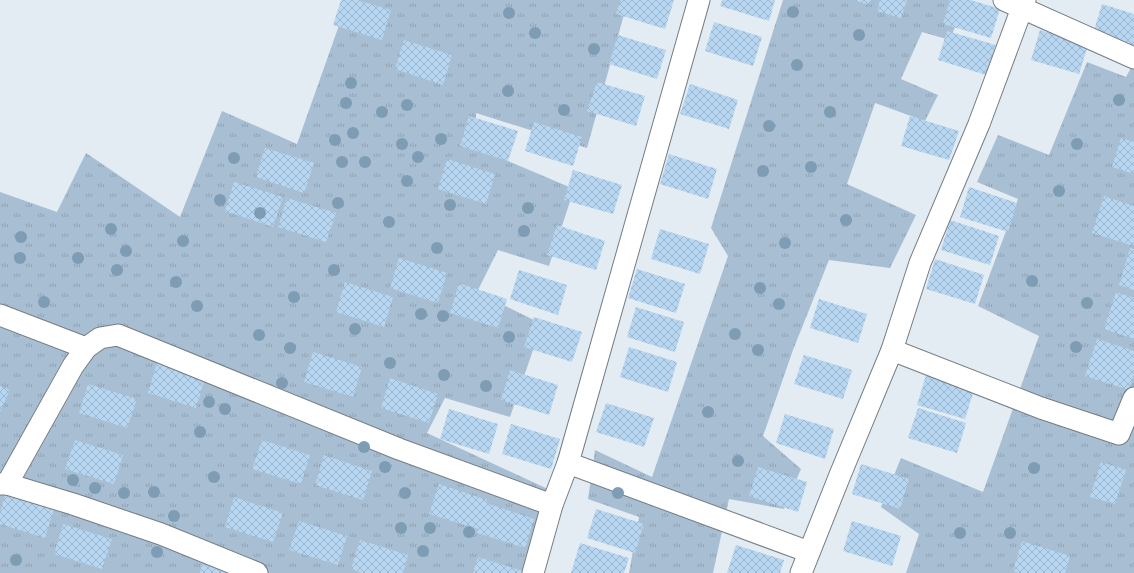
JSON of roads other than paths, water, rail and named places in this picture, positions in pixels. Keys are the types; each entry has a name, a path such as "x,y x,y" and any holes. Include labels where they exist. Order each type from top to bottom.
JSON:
{"street":[{"path":"533,573 552,505 568,463 699,0"},
{"path":"801,573 892,350 920,263 979,124 1017,3 1134,58"},
{"path":"0,315 86,348"},
{"path":"258,573 162,534 73,504 3,484 73,366 86,348 100,338 118,335 399,449 552,505"},
{"path":"892,350 1041,408 1126,438 1134,398"},
{"path":"568,463 809,552"}]}
